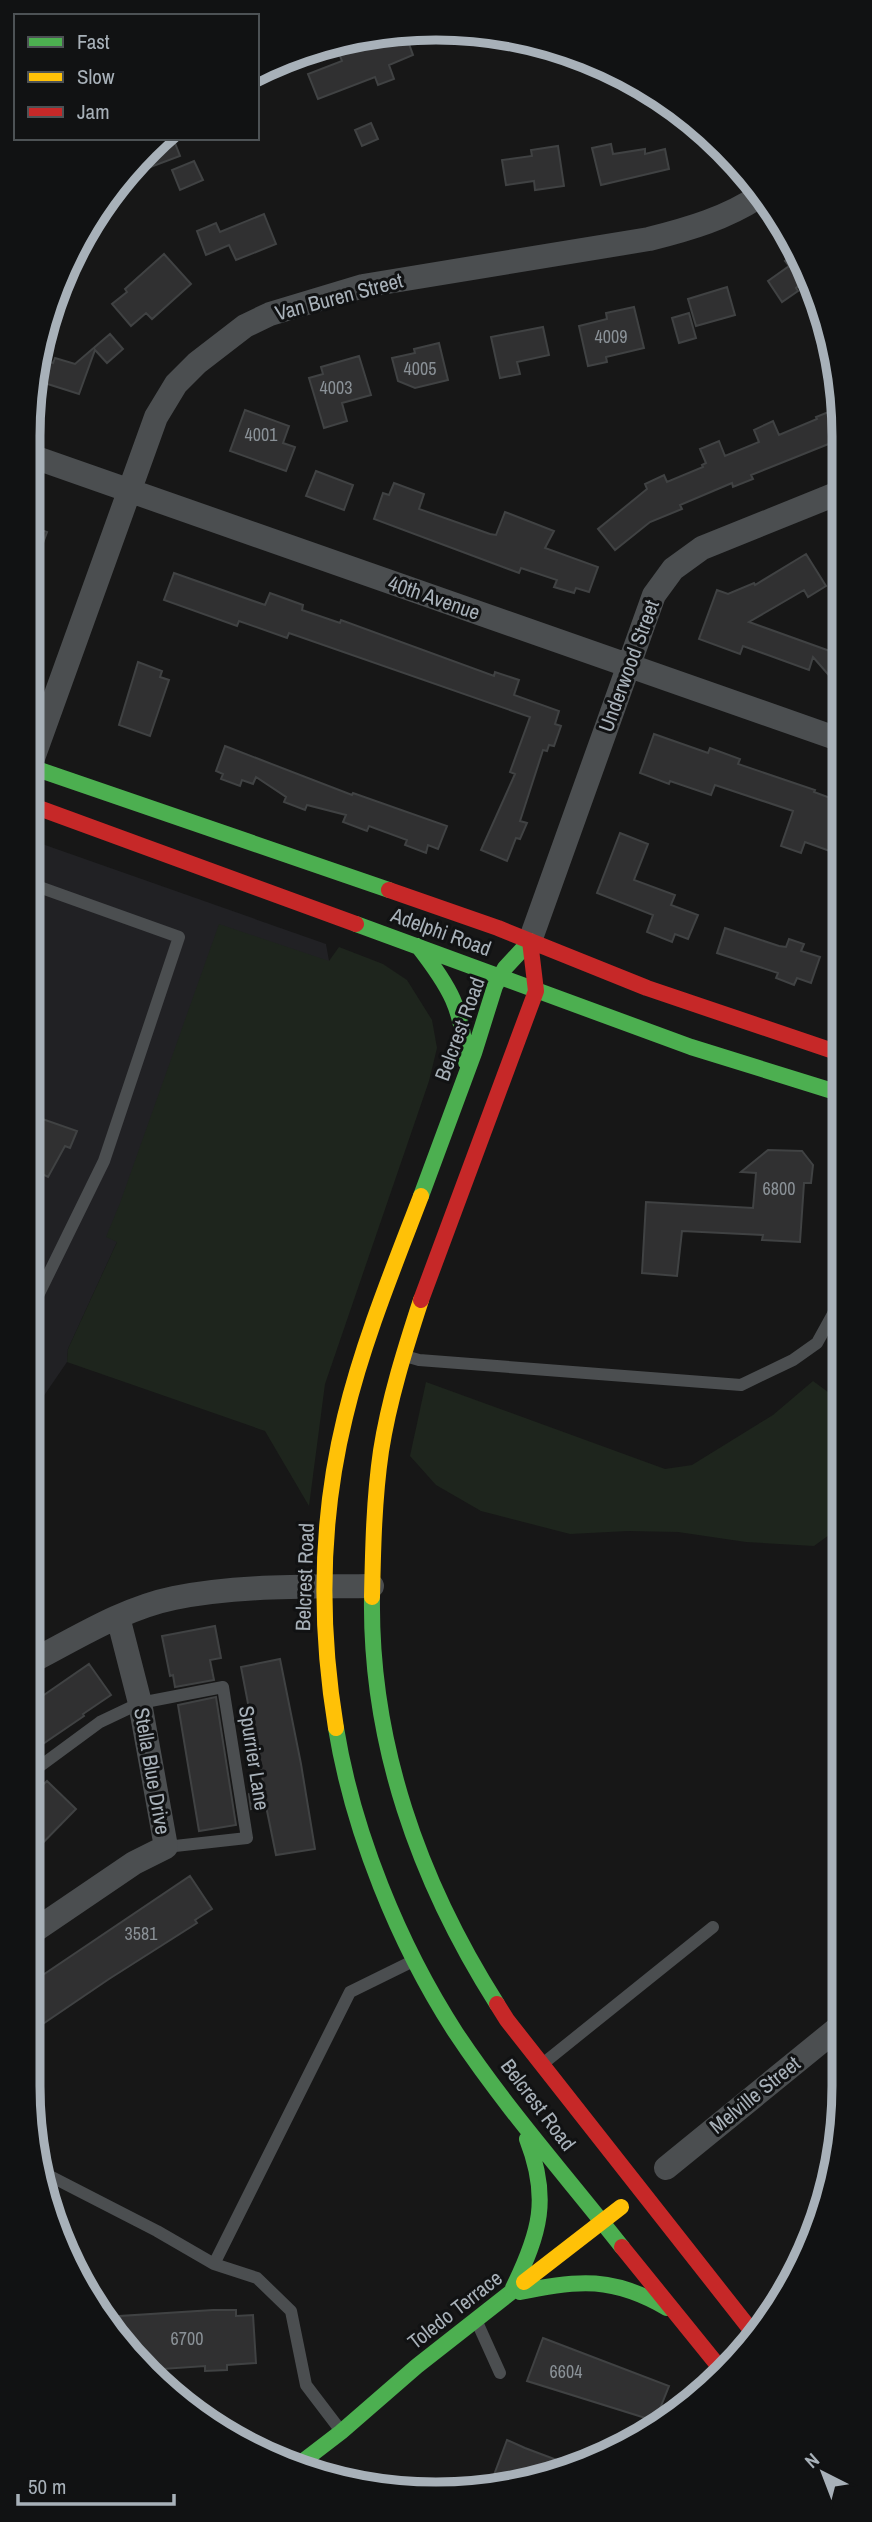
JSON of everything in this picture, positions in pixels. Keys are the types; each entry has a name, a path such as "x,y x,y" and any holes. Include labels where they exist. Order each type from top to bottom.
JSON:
{"main road":[{"name":"Adelphi Road","path":"40,772 530,941 647,988 832,1051"},
{"name":"Adelphi Road","path":"40,808 691,1047 832,1091"},
{"name":"Belcrest Road","path":"530,941 500,976 467,1073 380,1304 345,1417 332,1481 323,1587 324,1642 330,1694 339,1750 355,1814 374,1872 435,1998 514,2110 717,2365"},
{"name":"Belcrest Road","path":"530,941 536,991 433,1269 388,1415 378,1478 372,1586 375,1677 402,1807 435,1894 478,1976 507,2020 749,2328"},
{"path":"418,946 447,982 455,1000 465,1030 467,1073"},
{"path":"509,2295 531,2253 539,2230 543,2205 541,2178 533,2151 514,2110"},
{"name":"Toledo Terrace","path":"305,2460 418,2366 640,2192"},
{"path":"509,2295 576,2280 597,2281 649,2296 676,2313"}],"street":[{"name":"Van Buren Street","path":"40,738 156,417 176,384 220,344 245,326 270,314 363,286 649,239 715,220 753,199"},
{"name":"40th Avenue","path":"40,460 832,737"},
{"name":"Underwood Street","path":"530,941 654,595 662,581 702,548 832,496"},
{"path":"40,1657 118,1617 172,1599 242,1589 372,1586"},
{"name":"Stella Blue Drive","path":"40,1927 134,1863 166,1847 140,1703 118,1617"},
{"name":"Melville Street","path":"666,2168 832,2032"}],"lane":[{"path":"40,887 179,937 104,1161 40,1292"},
{"path":"404,1356 419,1360 741,1385 793,1360 817,1343 832,1316"},
{"name":"Spurrier Lane","path":"140,1703 223,1687 247,1838 166,1847"},
{"path":"40,1766 100,1722 140,1703"},
{"path":"542,2064 713,1927"},
{"path":"214,2264 350,1992 416,1959"},
{"path":"640,2192 666,2168"},
{"path":"51,2177 214,2264 257,2278 292,2311 306,2385 341,2432"},
{"path":"476,2320 500,2373"}],"shaded area":[{"path":"40,843 326,944 329,961 117,1242 68,1349 67,1362 40,1401"},
{"path":"219,924 329,961 339,947 383,964 407,980 432,1020 437,1048 429,1081 325,1384 309,1506 265,1431 67,1362 68,1349 117,1242 106,1237"},
{"path":"813,1381 832,1395 832,1533 814,1546 746,1542 678,1532 570,1534 481,1511 436,1485 410,1456 426,1382 665,1469 692,1465 773,1415"}],"building":[{"path":"408,41 413,55 389,65 394,79 378,85 375,77 318,99 308,74 342,61 339,53"},
{"path":"371,123 378,139 362,146 355,130"},
{"path":"173,140 180,156 143,170"},
{"path":"611,144 613,154 645,149 645,154 665,149 669,169 601,185 592,148"},
{"path":"558,146 564,186 535,190 534,181 506,185 502,160 532,156 531,150"},
{"path":"194,161 203,180 180,190 172,170"},
{"path":"264,214 276,244 236,260 229,245 206,255 197,231 216,223 220,232"},
{"path":"164,254 191,284 152,319 146,313 131,326 112,304"},
{"path":"789,258 802,286 796,288 798,291 782,302 768,281 789,266 785,261"},
{"path":"727,287 735,315 696,326 688,299"},
{"path":"634,307 644,348 606,357 607,362 588,366 579,326 607,319 606,313"},
{"path":"689,313 696,338 679,343 672,318"},
{"path":"543,327 549,355 517,362 520,374 500,378 491,337"},
{"path":"110,334 123,349 107,363 95,350 79,394 44,383 48,362 53,363 55,358 75,364"},
{"path":"439,343 448,380 415,388 398,381 392,358 415,353 414,349"},
{"path":"359,356 371,395 342,403 347,421 324,428 309,378 323,374 321,367"},
{"path":"245,410 289,426 283,443 295,447 286,471 230,451"},
{"path":"831,411 832,443 751,475 753,479 733,487 732,483 680,505 682,509 650,522 615,550 598,529 647,489 645,484 664,475 667,482 703,467 706,463 700,449 719,441 725,456 759,442 754,430 773,421 779,435 817,419 816,417"},
{"path":"316,471 353,485 344,510 306,496"},
{"path":"394,483 424,494 419,509 490,534 496,535 505,512 554,531 545,548 598,567 589,592 576,588 574,593 554,587 557,580 521,568 519,573 374,519 383,493 389,495"},
{"path":"40,529 47,532 40,551"},
{"path":"806,554 826,586 808,597 804,590 749,622 832,652 832,679 813,657 809,670 743,646 740,654 699,639 717,590 728,594 754,583 755,585"},
{"path":"174,573 265,605 270,593 303,605 302,610 340,623 341,620 494,676 495,672 519,680 514,695 559,711 555,724 561,726 554,746 549,745 547,751 543,750 520,821 527,823 520,839 516,838 507,861 481,850 515,774 510,772 530,717 289,633 287,638 239,621 237,626 164,600"},
{"path":"138,662 162,671 160,677 169,680 150,736 119,725"},
{"path":"654,734 708,753 710,748 740,759 738,764 815,790 814,792 832,799 832,852 805,842 801,853 781,846 793,811 715,785 711,795 640,773"},
{"path":"225,746 352,795 353,793 447,826 438,849 428,845 426,853 405,845 407,840 369,826 367,831 343,822 346,815 307,805 305,810 284,802 286,797 256,777 253,784 242,780 240,786 221,779 223,774 216,771"},
{"path":"620,833 648,844 634,880 675,895 671,905 698,915 688,939 675,934 672,942 647,932 653,915 597,893"},
{"path":"725,928 779,946 786,947 789,939 804,944 801,951 820,957 811,983 797,978 794,985 776,978 778,973 717,953"},
{"path":"40,1118 77,1131 70,1148 65,1146 48,1177 40,1173"},
{"path":"768,1150 802,1151 813,1165 811,1183 804,1183 800,1242 762,1240 763,1235 682,1231 677,1276 642,1273 646,1202 753,1208 756,1173 741,1172"},
{"path":"215,1626 221,1658 210,1660 214,1680 175,1687 173,1675 170,1676 162,1636"},
{"path":"280,1659 315,1849 276,1855 266,1806 251,1809 249,1794 265,1792 241,1667"},
{"path":"89,1664 111,1695 40,1746 40,1698"},
{"path":"216,1697 236,1825 199,1831 178,1705"},
{"path":"47,1781 76,1809 40,1846 40,1788"},
{"path":"190,1876 212,1909 195,1920 197,1923 40,2026 40,1977"},
{"path":"213,2310 236,2310 236,2316 253,2315 256,2363 227,2365 227,2370 205,2371 205,2366 159,2369 122,2327 119,2322 121,2322 120,2316"},
{"path":"543,2338 669,2386 658,2414 649,2419 527,2381"},
{"path":"507,2440 561,2462 513,2474 493,2477"}],"traffic: fast":[{"path":"40,770 389,890"},
{"path":"356,924 691,1047 832,1091"},
{"path":"421,1196 474,1053 495,986 505,968 530,941"},
{"path":"418,946 439,974 453,1000 462,1027 466,1062"},
{"path":"372,1597 380,1705 390,1758 404,1809 444,1909 497,2004"},
{"path":"336,1728 366,1847 397,1925 435,1999 495,2088 622,2247"},
{"path":"513,2288 530,2250 539,2215 538,2179 527,2139"},
{"path":"305,2460 417,2366 524,2282"},
{"path":"520,2292 578,2283 595,2284 630,2291 667,2308"}],"traffic: slow":[{"path":"336,1728 327,1650 325,1572 337,1455 361,1361 421,1196"},
{"path":"372,1597 375,1505 384,1432 403,1356 421,1300"},
{"path":"524,2282 621,2207"}],"traffic: jam":[{"path":"40,808 356,924"},
{"path":"389,890 498,928 647,988 832,1051"},
{"path":"421,1300 536,991 530,941"},
{"path":"497,2004 749,2328"},
{"path":"622,2247 717,2365"}]}
